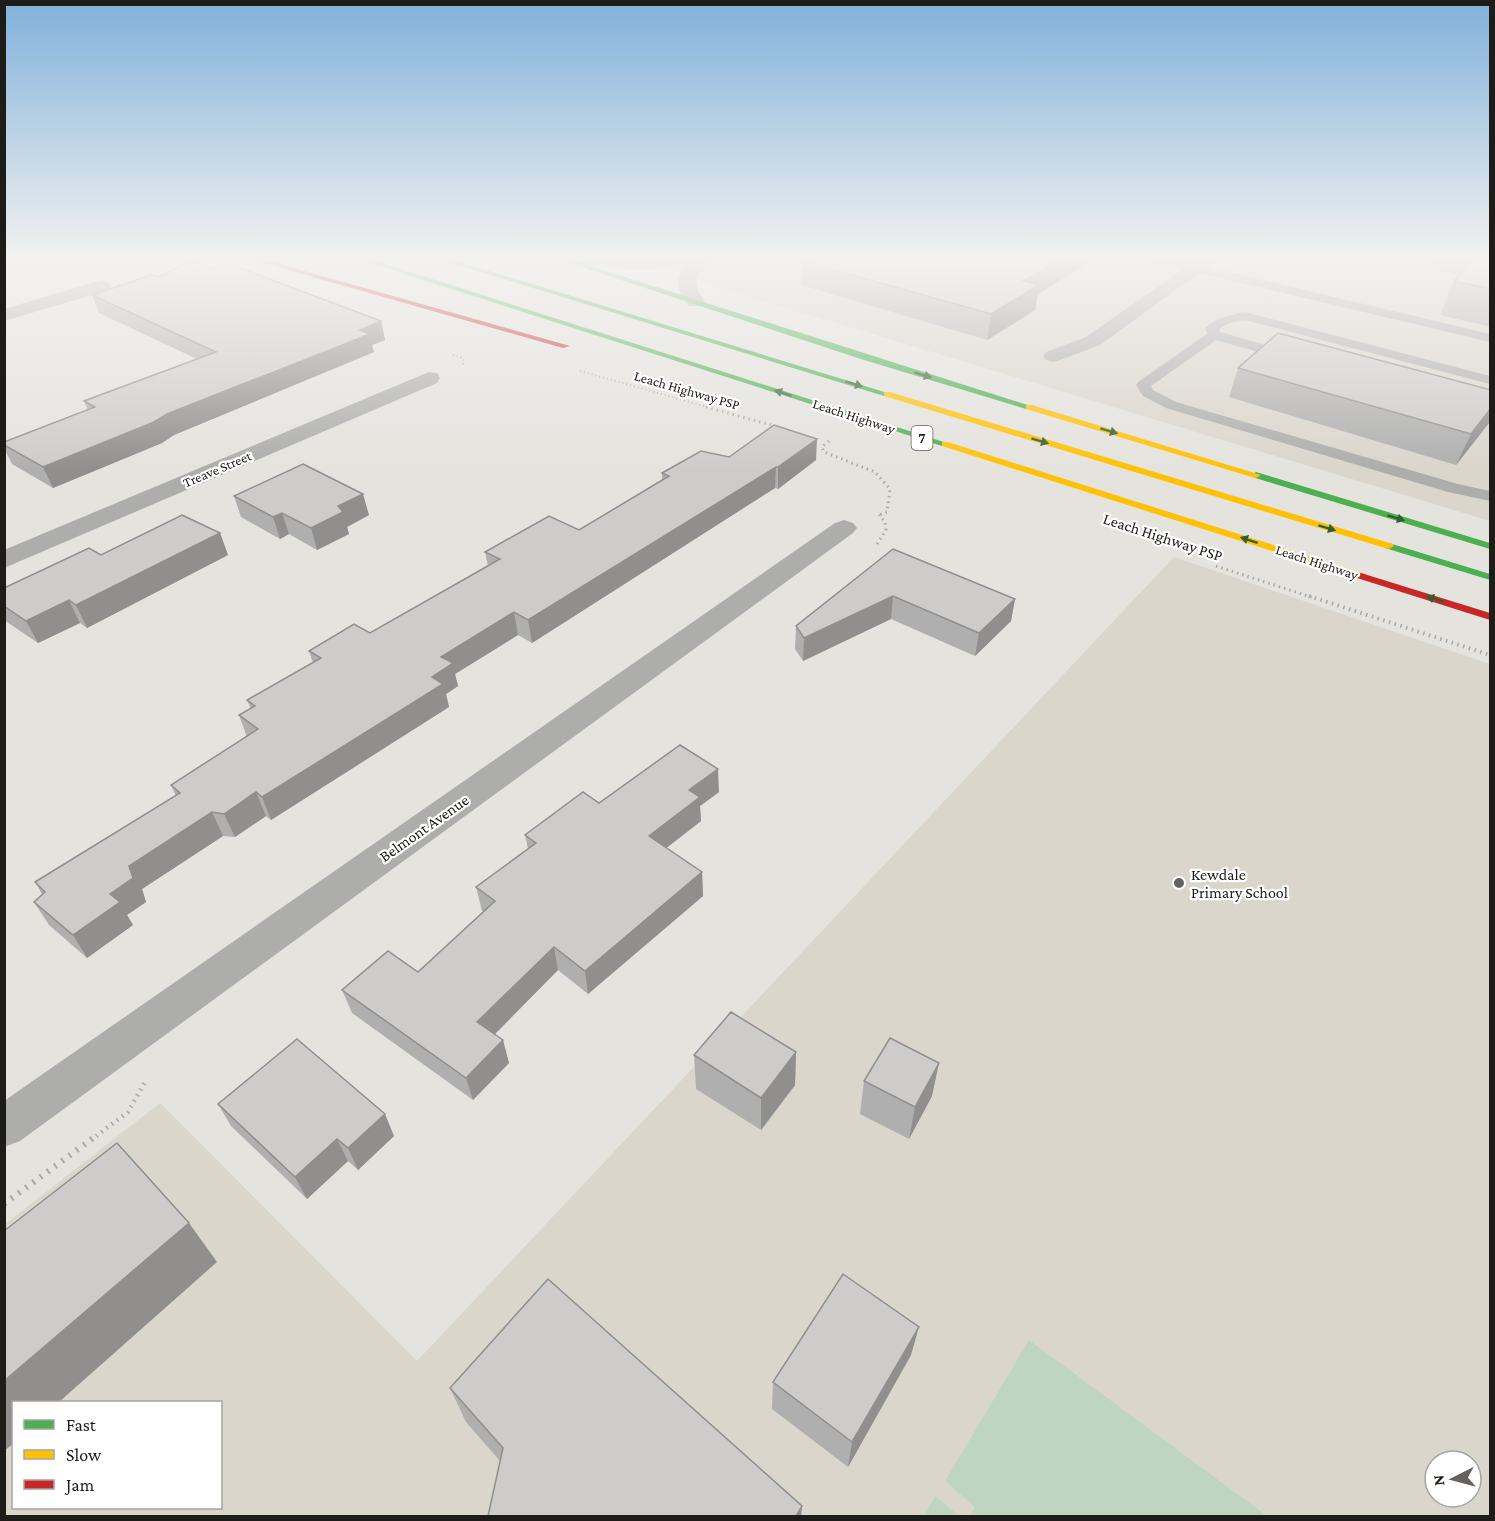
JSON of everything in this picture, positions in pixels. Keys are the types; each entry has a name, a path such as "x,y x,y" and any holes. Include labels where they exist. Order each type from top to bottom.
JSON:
{"highway":[{"path":"501,328 576,349"},
{"name":"Leach Highway","path":"578,328 1491,617"},
{"name":"Leach Highway","path":"670,328 1491,577"},
{"path":"775,328 867,358 1491,546"},
{"path":"759,400 1113,498"}],"street":[{"path":"1053,356 1093,341 1111,328"},
{"name":"Treave Street","path":"4,560 429,378"},
{"name":"Belmont Avenue","path":"4,1127 844,528"}],"lane":[{"path":"1212,328 1214,335"},
{"path":"1291,328 1491,380"},
{"path":"1390,328 1410,333"},
{"path":"1448,328 1491,338"},
{"path":"1214,335 1306,361"},
{"path":"1214,335 1143,385 1148,393 1171,405 1454,488 1491,496"}],"path":[{"name":"Leach Highway PSP","path":"578,371 783,428"},
{"path":"817,438 829,441 822,447 824,452 875,472 890,489 886,512 844,528"},
{"name":"Leach Highway PSP","path":"1205,563 1491,655"}],"shaded area":[{"path":"853,328 1490,328 1490,521"},
{"name":"Kewdale Primary School","path":"1174,557 1490,664 1490,1516 5,1516 5,1224 160,1103 417,1361"}],"green space":[{"path":"1029,1340 1267,1516 970,1516 975,1507 945,1481"},
{"path":"935,1496 959,1516 924,1516"}],"building":[{"path":"164,328 365,328 360,330 370,334 167,414 154,422 43,467 4,445 4,442 95,407 84,401 216,352"},
{"path":"1278,333 1491,390 1491,408 1471,434 1238,368"},
{"path":"774,425 817,439 778,467 528,620 514,612 441,657 453,663 432,677 443,684 262,797 256,792 224,814 212,812 129,866 133,878 110,894 120,902 73,935 34,902 45,892 35,882 180,793 171,785 258,729 239,715 255,706 247,700 321,658 309,651 354,624 370,633 500,559 485,552 549,516 579,530 669,476 662,473 701,451 729,457"},
{"path":"303,464 363,494 338,506 343,512 311,528 282,513 273,517 234,496"},
{"path":"182,515 220,533 76,605 69,600 26,621 4,606 4,588 89,548 101,555"},
{"path":"893,549 1015,599 979,633 893,596 804,638 796,626"},
{"path":"680,745 718,769 689,790 700,797 649,836 702,872 585,971 554,947 477,1022 503,1040 466,1078 342,990 388,951 418,972 495,901 476,887 536,843 525,835 583,792 599,803"},
{"path":"731,1012 796,1052 761,1098 694,1055"},
{"path":"890,1038 939,1063 915,1107 864,1081"},
{"path":"297,1039 385,1114 348,1148 337,1139 295,1177 218,1104"},
{"path":"117,1143 189,1223 4,1381 4,1231"},
{"path":"843,1274 919,1327 852,1442 773,1382"},
{"path":"548,1279 802,1506 796,1516 488,1516 503,1448 450,1388"}],"traffic: fast":[{"path":"579,328 945,444"},
{"path":"670,328 887,394"},
{"path":"774,328 1029,407"},
{"path":"1256,475 1490,546"},
{"path":"1389,546 1490,577"}],"traffic: slow":[{"path":"887,394 1389,546"},
{"path":"1029,407 1256,475"},
{"path":"945,444 1361,576"}],"traffic: jam":[{"path":"501,328 566,346"},
{"path":"1361,576 1490,617"}],"place":[{"name":"Kewdale Primary School","path":"1179,883"}]}
